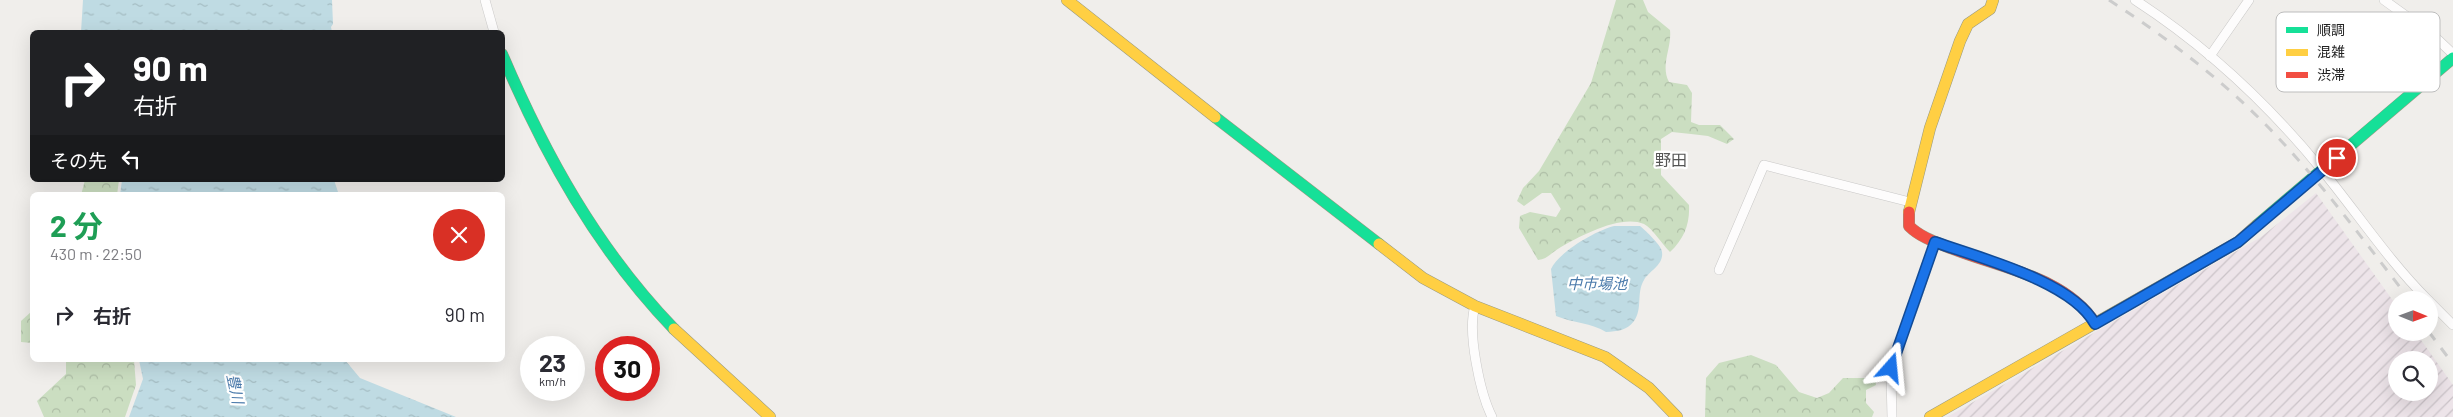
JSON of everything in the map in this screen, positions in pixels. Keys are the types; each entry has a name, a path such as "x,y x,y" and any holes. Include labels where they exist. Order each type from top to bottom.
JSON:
{"street":[{"path":"485,0 493,30"},
{"path":"1067,0 1423,278 1475,306 1605,357 1649,388 1677,417"},
{"path":"1993,0 1990,9 1972,20 1966,27 1910,202 1907,216 1909,227 1917,234 1935,242 2049,285 2070,298 2095,324"},
{"path":"2134,0 2210,56 2255,96 2322,170 2401,271 2420,291"},
{"path":"2210,56 2248,0"},
{"path":"2384,0 2401,12"},
{"path":"2440,42 2453,56 2440,67"},
{"path":"505,61 543,145 574,201 608,248 652,306 698,353 770,417"},
{"path":"1930,417 2238,242 2412,92"},
{"path":"1719,270 1764,165 1910,202"},
{"path":"1892,417 1891,377 1893,358 1914,306 1935,242"},
{"path":"1475,306 1476,362 1480,386 1492,417"},
{"path":"2438,310 2453,325"}],"shaded area":[{"path":"2316,193 2388,294 2388,341 2422,341 2429,351 2388,351 2388,401 2438,401 2438,364 2453,385 2453,417 1947,417 2261,237"}],"green space":[{"path":"1616,0 1643,0 1648,12 1670,30 1666,63 1667,76 1669,82 1687,85 1692,93 1691,122 1699,125 1720,125 1734,139 1727,144 1708,136 1672,132 1661,139 1661,175 1689,205 1685,231 1679,242 1670,252 1644,224 1624,222 1590,232 1561,247 1545,258 1538,260 1519,228 1520,216 1530,212 1556,217 1561,209 1551,193 1542,193 1524,206 1517,201 1523,188 1539,171 1591,83"},
{"path":"84,182 119,182 117,192 82,192"},
{"path":"30,313 30,343 21,342 21,321"},
{"path":"1751,355 1776,365 1799,392 1817,398 1829,393 1843,378 1875,378 1876,385 1866,390 1866,403 1874,412 1872,417 1705,417 1706,378 1719,363"},
{"path":"66,362 134,362 136,385 125,417 44,417 37,401 66,374"}],"water":[{"path":"83,0 332,0 332,30 81,30"},
{"path":"122,182 335,182 338,192 120,192"},
{"name":"中市場池","path":"1614,226 1640,226 1657,242 1662,252 1661,261 1644,280 1640,290 1637,316 1634,321 1625,329 1606,332 1556,316 1551,269 1555,262 1578,243 1597,232"},
{"name":"豊川","path":"139,362 347,362 360,378 456,417 129,417 143,379"}],"railway":[{"path":"2109,0 2189,57 2227,88 2263,122 2321,186 2403,291"},
{"path":"2436,341 2453,364"}],"traffic: fast":[{"path":"2440,69 2453,58"},
{"path":"505,61 536,128 575,199 621,266 674,329"},
{"path":"2257,225 2413,92"},
{"path":"1215,117 1379,244"}],"traffic: slow":[{"path":"1067,0 1215,117"},
{"path":"1909,212 1930,128 1960,41 1968,24 1990,9 1993,0"},
{"path":"1930,417 2238,242 2257,225"},
{"path":"1379,244 1423,278 1475,306 1605,357 1649,388 1677,417"},
{"path":"674,329 770,417"}],"traffic: jam":[{"path":"1909,212 1909,226 1919,234 1941,245 2050,284 2082,307 2095,323"}],"district":[{"name":"野田","path":"1671,160"}],"route":[{"path":"1891,368 1935,242 2049,285 2070,298 2092,318 2095,324 2238,242 2337,158"}]}
